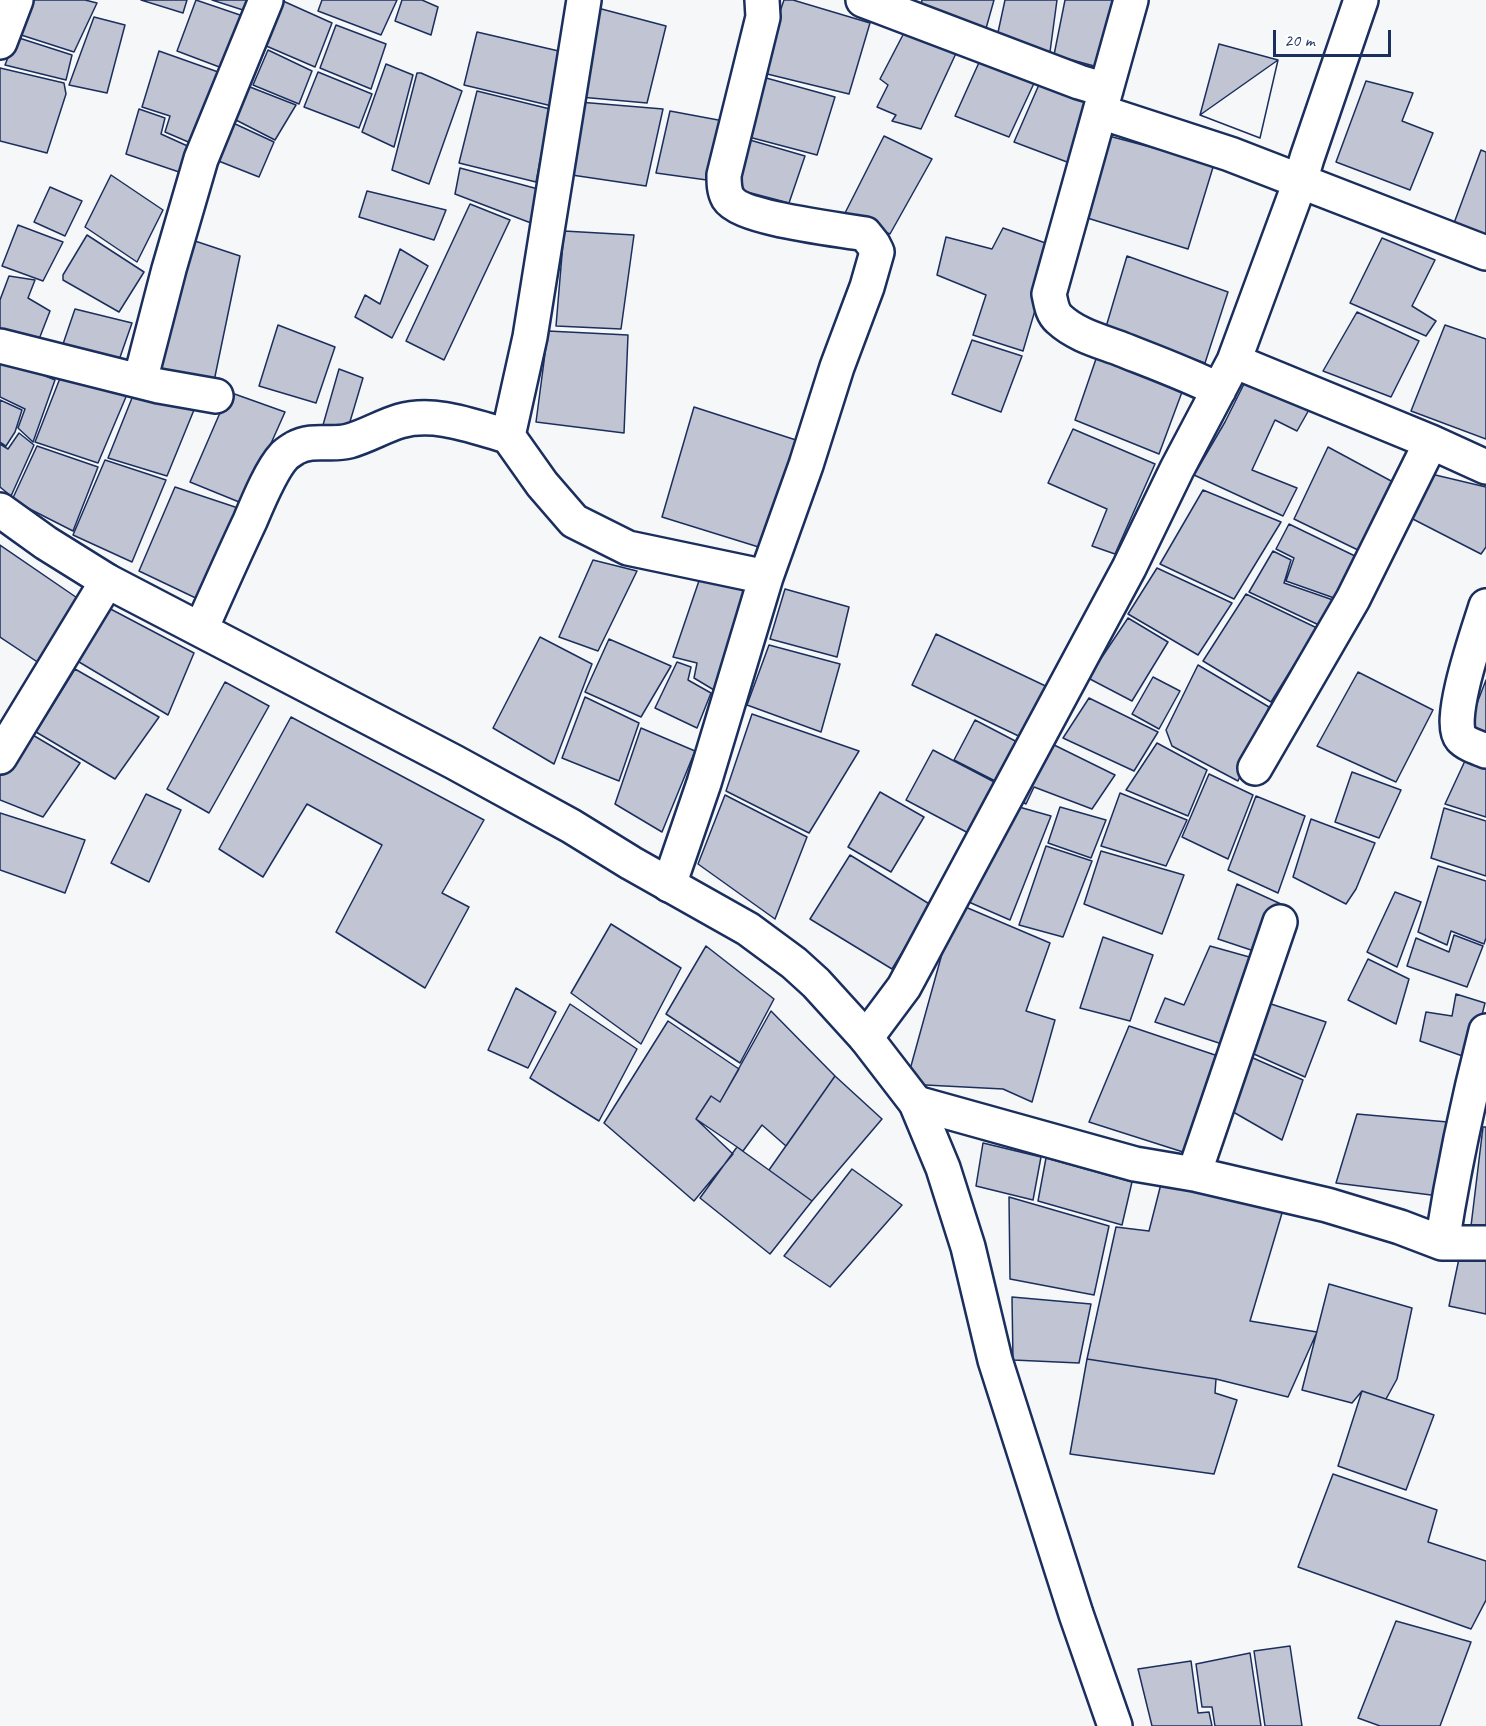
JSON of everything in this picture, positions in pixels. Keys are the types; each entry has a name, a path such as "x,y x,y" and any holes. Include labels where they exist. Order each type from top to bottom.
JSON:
{"street":[{"path":"0,42 16,0"},
{"path":"140,381 201,159 267,0"},
{"path":"508,436 530,337 584,0"},
{"path":"669,885 704,783 766,577 806,465 837,367 867,287 877,252 866,234 797,224 741,208 729,199 725,190 724,175 763,17 762,0"},
{"path":"863,0 1079,82 1103,101 1300,182 1486,253"},
{"path":"1131,0 1049,294 1054,314 1060,321 1079,333 1181,372 1219,390"},
{"path":"866,1038 904,987 1129,568 1177,469 1234,361 1300,182 1361,0"},
{"path":"0,346 140,381 216,396"},
{"path":"1234,361 1486,466"},
{"path":"201,629 262,495 276,467 285,456 304,444 342,443 382,427 416,417 434,417 508,436 542,484 574,521 628,548 766,577"},
{"path":"1255,768 1353,599 1431,442"},
{"path":"0,510 46,543 107,581 561,820 748,929 794,963 816,983 866,1038 916,1103 943,1168 968,1247 995,1360 1076,1614 1116,1726"},
{"path":"0,757 107,581"},
{"path":"1486,606 1462,685 1458,730 1462,739 1486,751"},
{"path":"1194,1174 1280,922"},
{"path":"1442,1243 1450,1191 1486,1031"},
{"path":"916,1103 1135,1164 1194,1174 1327,1205 1400,1227 1442,1243 1486,1243"}],"building":[{"path":"29,0 85,0 97,3 74,52 18,34"},
{"path":"141,0 187,0 183,13"},
{"path":"196,0 243,16 222,68 177,51"},
{"path":"212,0 248,0 243,10"},
{"path":"322,0 397,0 381,35 318,11"},
{"path":"402,0 422,0 438,7 431,35 395,21"},
{"path":"784,0 793,0 870,23 849,94 759,72"},
{"path":"922,0 994,0 985,32 919,12"},
{"path":"1005,0 1057,0 1050,52 997,37"},
{"path":"1065,0 1119,0 1105,69 1054,55"},
{"path":"283,1 332,23 315,67 264,45"},
{"path":"594,7 666,26 647,103 580,97"},
{"path":"94,17 125,25 107,93 69,85"},
{"path":"336,25 386,44 371,89 320,68"},
{"path":"906,29 958,49 921,129 892,121 896,115 877,107 888,85 880,79"},
{"path":"477,32 563,52 552,106 464,85"},
{"path":"16,37 72,55 66,80 5,65"},
{"path":"1219,44 1278,60 1260,138 1200,115"},
{"path":"268,50 312,71 299,104 253,85"},
{"path":"159,51 221,73 193,144 165,132 170,116 142,107"},
{"path":"981,58 1036,79 1009,137 955,116"},
{"path":"1278,60 1260,138 1200,115"},
{"path":"386,64 413,75 394,147 362,132"},
{"path":"0,68 64,83 66,94 47,153 0,141"},
{"path":"318,72 372,94 359,128 304,107"},
{"path":"417,73 462,91 429,184 392,170"},
{"path":"759,76 835,97 817,155 745,136"},
{"path":"1041,80 1095,97 1075,165 1014,142"},
{"path":"1366,81 1413,93 1402,121 1433,133 1410,190 1336,162"},
{"path":"250,87 296,105 275,140 232,118"},
{"path":"477,91 550,109 536,182 459,163"},
{"path":"579,102 663,109 646,186 565,174"},
{"path":"139,109 165,118 161,134 192,148 182,173 126,154"},
{"path":"670,111 729,122 714,181 656,173"},
{"path":"231,122 274,142 259,177 216,160"},
{"path":"884,136 932,159 890,234 844,215"},
{"path":"1109,136 1214,164 1188,249 1084,217"},
{"path":"743,138 805,156 789,203 732,188"},
{"path":"1481,150 1486,152 1486,242 1450,234"},
{"path":"460,168 538,189 531,223 455,194"},
{"path":"111,175 163,210 137,262 85,227"},
{"path":"50,187 82,201 65,236 34,222"},
{"path":"367,191 446,210 434,240 359,217"},
{"path":"470,204 510,220 444,360 406,341"},
{"path":"18,225 63,242 43,281 2,266"},
{"path":"1003,228 1054,246 1023,351 973,335 986,295 937,275 946,237 992,249"},
{"path":"564,231 634,235 621,329 556,326"},
{"path":"87,235 144,272 119,312 63,280 63,275"},
{"path":"1382,238 1435,260 1412,306 1436,321 1426,336 1350,303"},
{"path":"195,241 240,256 213,386 156,378"},
{"path":"400,249 428,266 392,338 355,317 365,295 380,304"},
{"path":"1127,256 1228,292 1205,363 1106,327"},
{"path":"9,276 35,280 28,298 50,311 36,347 0,333 0,300"},
{"path":"75,309 132,323 118,363 62,347"},
{"path":"1357,312 1419,341 1391,397 1323,371"},
{"path":"278,325 335,347 316,403 259,386"},
{"path":"1445,325 1486,339 1486,439 1411,411"},
{"path":"548,331 628,335 624,433 536,422"},
{"path":"972,340 1022,356 1001,412 952,394"},
{"path":"1097,356 1185,384 1159,454 1075,420"},
{"path":"0,357 55,380 33,442 18,428 25,409 0,397"},
{"path":"64,368 131,385 98,463 35,442"},
{"path":"339,369 363,378 346,435 323,425"},
{"path":"1246,380 1310,408 1297,431 1275,420 1252,470 1297,488 1283,516 1194,475"},
{"path":"138,383 196,405 167,476 108,458"},
{"path":"229,392 285,412 244,504 190,482"},
{"path":"0,400 22,410 15,432 6,446 0,442"},
{"path":"694,407 796,440 765,549 662,517"},
{"path":"1073,429 1155,464 1115,554 1092,546 1107,509 1048,483"},
{"path":"19,433 34,445 11,496 0,487 0,444 8,449"},
{"path":"37,446 98,467 73,531 12,500"},
{"path":"1328,447 1393,482 1360,551 1294,519"},
{"path":"105,460 166,480 132,562 73,535"},
{"path":"1427,473 1486,487 1486,547 1481,554 1405,515"},
{"path":"175,487 241,509 202,601 139,571"},
{"path":"1203,490 1281,522 1234,599 1160,564"},
{"path":"1289,524 1357,557 1337,599 1286,581 1294,558 1276,549"},
{"path":"0,545 86,604 48,669 0,637"},
{"path":"1273,551 1291,560 1284,583 1336,601 1321,626 1249,592"},
{"path":"593,560 637,571 598,651 559,637"},
{"path":"1157,568 1232,603 1198,655 1128,614"},
{"path":"703,569 754,583 714,690 694,678 697,663 673,657"},
{"path":"785,589 849,607 837,657 770,639"},
{"path":"1246,594 1317,628 1271,702 1203,661"},
{"path":"103,605 194,653 168,715 69,656"},
{"path":"1128,618 1168,642 1132,701 1088,678"},
{"path":"936,634 1054,690 1029,741 912,685"},
{"path":"540,637 592,664 554,764 493,728"},
{"path":"609,639 671,666 641,717 585,692"},
{"path":"769,645 840,664 821,732 747,705"},
{"path":"677,662 691,667 688,680 711,693 697,728 655,708"},
{"path":"1198,665 1269,707 1238,781 1172,746 1166,730"},
{"path":"75,669 159,717 115,779 36,732"},
{"path":"1358,672 1433,710 1396,782 1317,746"},
{"path":"1153,677 1180,691 1159,729 1132,714"},
{"path":"1486,680 1486,742 1466,732"},
{"path":"225,682 269,706 209,813 167,789"},
{"path":"585,697 639,723 619,781 562,758"},
{"path":"1089,698 1158,732 1134,771 1063,738"},
{"path":"752,714 859,751 809,833 726,791"},
{"path":"291,717 484,820 442,893 469,907 425,988 336,932 382,845 307,804 263,877 219,849"},
{"path":"975,720 1021,744 1001,784 954,760"},
{"path":"641,728 695,751 662,832 615,804"},
{"path":"26,731 80,763 43,817 0,800 0,770"},
{"path":"1044,740 1115,775 1092,809 1034,787 1026,804 1009,794"},
{"path":"1157,743 1207,770 1188,816 1126,790"},
{"path":"933,750 1000,785 972,835 906,800"},
{"path":"1470,750 1486,757 1486,817 1445,804"},
{"path":"1352,772 1401,790 1379,838 1335,822"},
{"path":"1209,774 1253,795 1228,859 1182,837"},
{"path":"880,792 924,817 891,872 848,847"},
{"path":"1120,793 1187,820 1166,866 1101,846"},
{"path":"146,794 181,810 149,882 111,863"},
{"path":"725,795 807,837 775,919 698,864"},
{"path":"1256,796 1305,816 1278,893 1228,870"},
{"path":"1012,805 1051,816 1010,920 955,896"},
{"path":"1060,807 1106,820 1091,858 1048,843"},
{"path":"1444,808 1486,821 1486,876 1431,858"},
{"path":"0,813 85,840 65,893 0,870"},
{"path":"1311,819 1375,843 1356,889 1346,904 1293,877"},
{"path":"1046,846 1092,861 1063,937 1019,925"},
{"path":"1101,851 1184,875 1162,934 1084,904"},
{"path":"850,855 931,905 892,969 810,919"},
{"path":"1438,866 1486,881 1486,938 1484,944 1451,931 1447,945 1418,932"},
{"path":"1237,884 1281,904 1263,954 1218,939"},
{"path":"1395,892 1421,902 1397,967 1367,952"},
{"path":"956,903 1050,943 1026,1011 1055,1020 1032,1102 1003,1089 906,1084"},
{"path":"611,924 681,968 641,1044 571,993"},
{"path":"1454,935 1483,946 1467,987 1407,966 1416,938 1449,952"},
{"path":"1103,937 1153,955 1130,1021 1080,1008"},
{"path":"706,946 774,999 740,1063 666,1014"},
{"path":"1210,946 1260,960 1225,1045 1155,1022 1165,998 1184,1005"},
{"path":"1368,959 1409,979 1396,1024 1348,1000"},
{"path":"516,988 556,1012 528,1068 488,1050"},
{"path":"1456,994 1485,1003 1471,1059 1420,1041 1426,1012 1452,1016"},
{"path":"1262,1001 1326,1022 1305,1077 1245,1050"},
{"path":"570,1004 637,1049 599,1121 530,1078"},
{"path":"771,1011 835,1076 786,1146 762,1125 743,1151 696,1119 711,1096 720,1102"},
{"path":"668,1021 739,1069 720,1102 711,1096 696,1119 733,1154 694,1201 604,1123"},
{"path":"1129,1026 1218,1056 1183,1152 1089,1122"},
{"path":"1244,1054 1303,1080 1282,1140 1221,1105"},
{"path":"835,1076 882,1119 812,1201 769,1170"},
{"path":"1357,1114 1459,1123 1447,1197 1336,1183"},
{"path":"1483,1127 1486,1127 1486,1228 1471,1226"},
{"path":"983,1143 1041,1157 1033,1200 976,1186"},
{"path":"737,1147 812,1201 770,1254 700,1198"},
{"path":"1046,1158 1132,1182 1122,1225 1038,1201"},
{"path":"852,1169 902,1205 830,1287 784,1256"},
{"path":"1163,1176 1285,1203 1250,1321 1317,1332 1288,1397 1216,1379 1087,1359 1116,1227 1149,1231"},
{"path":"1009,1197 1109,1226 1094,1295 1010,1279"},
{"path":"1461,1249 1486,1254 1486,1314 1449,1306"},
{"path":"1329,1284 1412,1308 1397,1379 1386,1399 1362,1391 1352,1403 1302,1390"},
{"path":"1012,1297 1091,1304 1079,1363 1013,1360"},
{"path":"1087,1359 1216,1379 1215,1393 1237,1400 1214,1474 1070,1454"},
{"path":"1362,1391 1434,1415 1406,1490 1338,1466"},
{"path":"1333,1474 1437,1510 1428,1542 1486,1561 1486,1600 1471,1629 1298,1567"},
{"path":"1396,1621 1471,1642 1440,1726 1380,1726 1358,1718"},
{"path":"1290,1646 1302,1726 1265,1726 1254,1651"},
{"path":"1250,1653 1261,1726 1215,1726 1212,1707 1202,1707 1196,1664"},
{"path":"1191,1661 1198,1713 1209,1712 1212,1726 1152,1726 1138,1669"}]}
